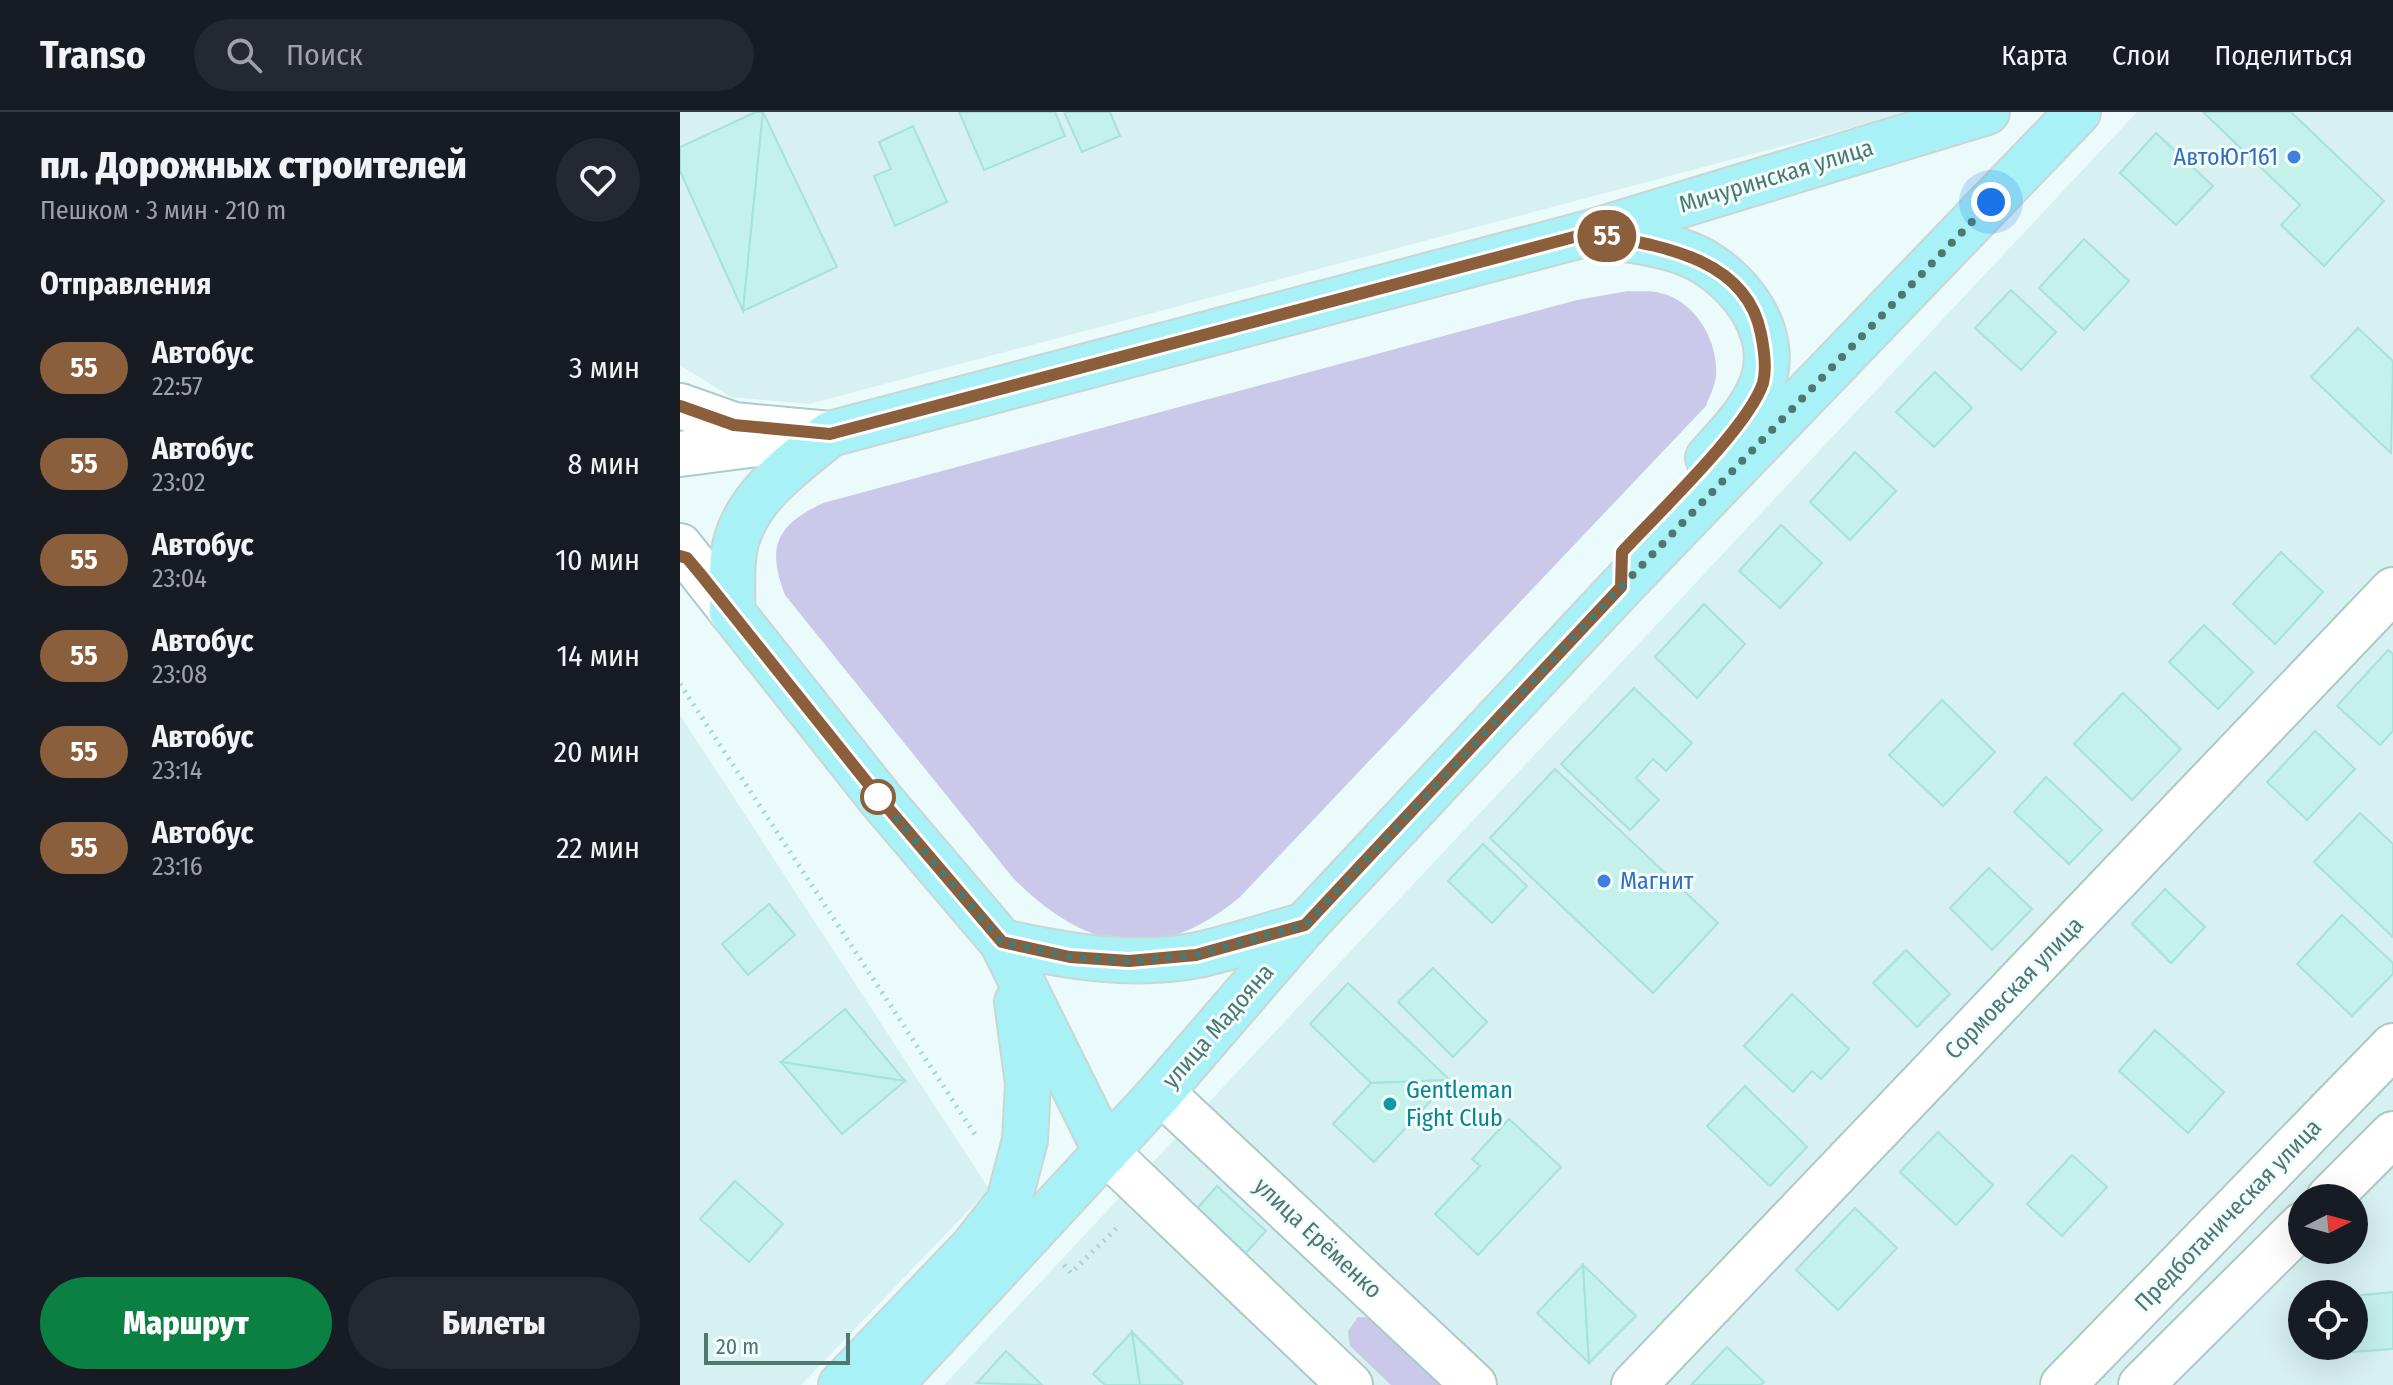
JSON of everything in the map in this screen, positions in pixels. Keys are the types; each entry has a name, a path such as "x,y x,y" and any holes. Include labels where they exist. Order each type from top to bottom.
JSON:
{"main road":[{"name":"улица Мадояна","path":"841,1385 973,1247 1022,1216 1106,1152 1305,925 1621,587 2078,112"},
{"name":"Мичуринская улица","path":"830,434 1589,233 1983,113"},
{"path":"1589,233 1696,257 1726,276 1746,296 1759,323 1765,351 1763,382 1743,419 1622,552 1621,587"},
{"path":"830,434 775,481 749,510 735,544 732,612 882,801 1002,942 1106,1152"},
{"path":"1002,942 1070,957 1129,961 1196,955 1305,925"},
{"path":"1002,942 1023,1027 1028,1083 1022,1216"},
{"name":"улица Мадояна","path":"890,1385 1022,1216"}],"street":[{"path":"680,406 734,425 830,434"},
{"name":"Мичуринская улица","path":"680,454 830,434"},
{"path":"682,553 732,612"},
{"name":"Сормовская улица","path":"1634,1385 2393,590"},
{"name":"Предботаническая улица","path":"2063,1385 2393,1046"},
{"name":"улица Ерёменко","path":"1161,1092 1474,1385"},
{"path":"2343,1184 2393,1134"},
{"path":"1106,1152 1350,1385"},
{"path":"2141,1385 2288,1239"}],"path":[{"path":"680,684 988,1154 1022,1216 1071,1273 1149,1196"}],"shaded area":[{"path":"680,112 1911,112 809,404 731,397 680,365"},
{"path":"2137,112 2393,112 2393,1385 944,1385"},
{"path":"1628,291 1656,292 1673,297 1694,313 1702,324 1716,363 1715,380 1706,406 1240,897 1209,919 1180,933 1151,941 1123,941 1095,934 1040,903 1013,878 785,595 779,578 776,563 780,539 795,520 823,503 1577,300"},
{"path":"680,715 989,1189 801,1385 680,1385"},
{"path":"1358,1317 1376,1318 1446,1385 1391,1385 1350,1346 1348,1331"}],"building":[{"path":"756,112 763,112 743,311 680,171 680,147"},
{"path":"763,112 837,267 743,311"},
{"path":"959,112 1055,112 1065,136 984,170"},
{"path":"1064,112 1110,112 1120,136 1082,152"},
{"name":"АвтоЮг161","path":"2203,112 2291,112 2384,201 2324,266 2281,225 2300,205"},
{"path":"913,126 947,202 895,226 874,176 891,169 879,142"},
{"path":"2156,133 2213,186 2176,225 2120,173"},
{"path":"2084,239 2129,281 2084,330 2039,288"},
{"path":"2011,290 2056,332 2021,370 1975,328"},
{"path":"2358,328 2393,361 2391,453 2311,377"},
{"path":"1935,372 1972,408 1934,447 1896,412"},
{"path":"1855,452 1896,491 1850,540 1810,502"},
{"path":"1781,525 1822,563 1780,608 1739,571"},
{"path":"2281,552 2323,592 2275,644 2233,604"},
{"path":"1704,604 1745,644 1697,698 1655,657"},
{"path":"2204,625 2253,672 2218,709 2169,662"},
{"path":"2388,650 2393,654 2393,731 2380,745 2337,706"},
{"path":"1634,688 1692,743 1666,771 1653,759 1636,778 1659,800 1630,830 1561,764"},
{"path":"2123,693 2181,749 2132,800 2074,744"},
{"path":"1942,700 1995,752 1943,806 1889,755"},
{"path":"2315,731 2355,769 2307,820 2267,782"},
{"name":"Магнит","path":"1555,769 1718,923 1653,993 1490,838"},
{"path":"2046,777 2102,830 2069,864 2014,812"},
{"path":"2360,813 2393,844 2393,937 2314,862"},
{"path":"1483,844 1527,886 1492,923 1448,881"},
{"path":"1989,868 2032,909 1992,950 1950,908"},
{"path":"2165,889 2205,927 2171,963 2132,924"},
{"path":"769,904 795,935 748,975 722,944"},
{"path":"2342,915 2393,963 2393,974 2352,1016 2297,964"},
{"path":"1906,950 1950,994 1917,1027 1873,983"},
{"path":"1433,968 1487,1022 1453,1057 1398,1002"},
{"path":"1348,983 1450,1080 1371,1083 1310,1024"},
{"path":"1792,994 1849,1049 1821,1079 1812,1071 1793,1092 1744,1046"},
{"path":"845,1009 905,1081 781,1062"},
{"path":"2155,1030 2224,1092 2188,1133 2119,1071"},
{"path":"781,1062 905,1081 842,1134"},
{"name":"Gentleman Fight Club","path":"1450,1080 1374,1162 1333,1124 1371,1083"},
{"path":"1745,1086 1807,1147 1770,1186 1707,1126"},
{"path":"1509,1119 1561,1167 1478,1255 1435,1214 1480,1166 1472,1159"},
{"path":"1938,1132 1993,1185 1956,1225 1900,1172"},
{"path":"2072,1155 2107,1187 2062,1236 2027,1204"},
{"path":"735,1181 783,1224 749,1262 700,1219"},
{"path":"1217,1186 1266,1231 1243,1256 1195,1211"},
{"path":"1855,1208 1897,1248 1838,1310 1796,1270"},
{"path":"1583,1265 1589,1363 1537,1313"},
{"path":"1583,1265 1636,1316 1589,1363"},
{"path":"2393,1292 2393,1349 2368,1351 2368,1295"},
{"path":"1132,1332 1140,1385 1105,1385 1093,1374"},
{"path":"1132,1332 1183,1383 1181,1385 1140,1385"},
{"path":"1727,1347 1764,1382 1761,1385 1691,1385"},
{"path":"1006,1351 1042,1385 977,1383"}],"bus line":[{"name":"55","path":"680,406 734,425 830,434 1589,233 1660,246 1696,257 1726,276 1746,296 1759,323 1765,351 1763,382 1743,419 1622,552 1621,587 1305,925 1196,955 1129,961 1070,957 1002,942 882,801 687,558 680,556"}],"place":[{"name":"АвтоЮг161","path":"2294,157"},
{"name":"Магнит","path":"1604,881"},
{"name":"Gentleman Fight Club","path":"1390,1104"}],"route":[{"path":"878,797 1002,942 1070,957 1129,961 1196,955 1305,925 1621,587 1991,202"}]}
